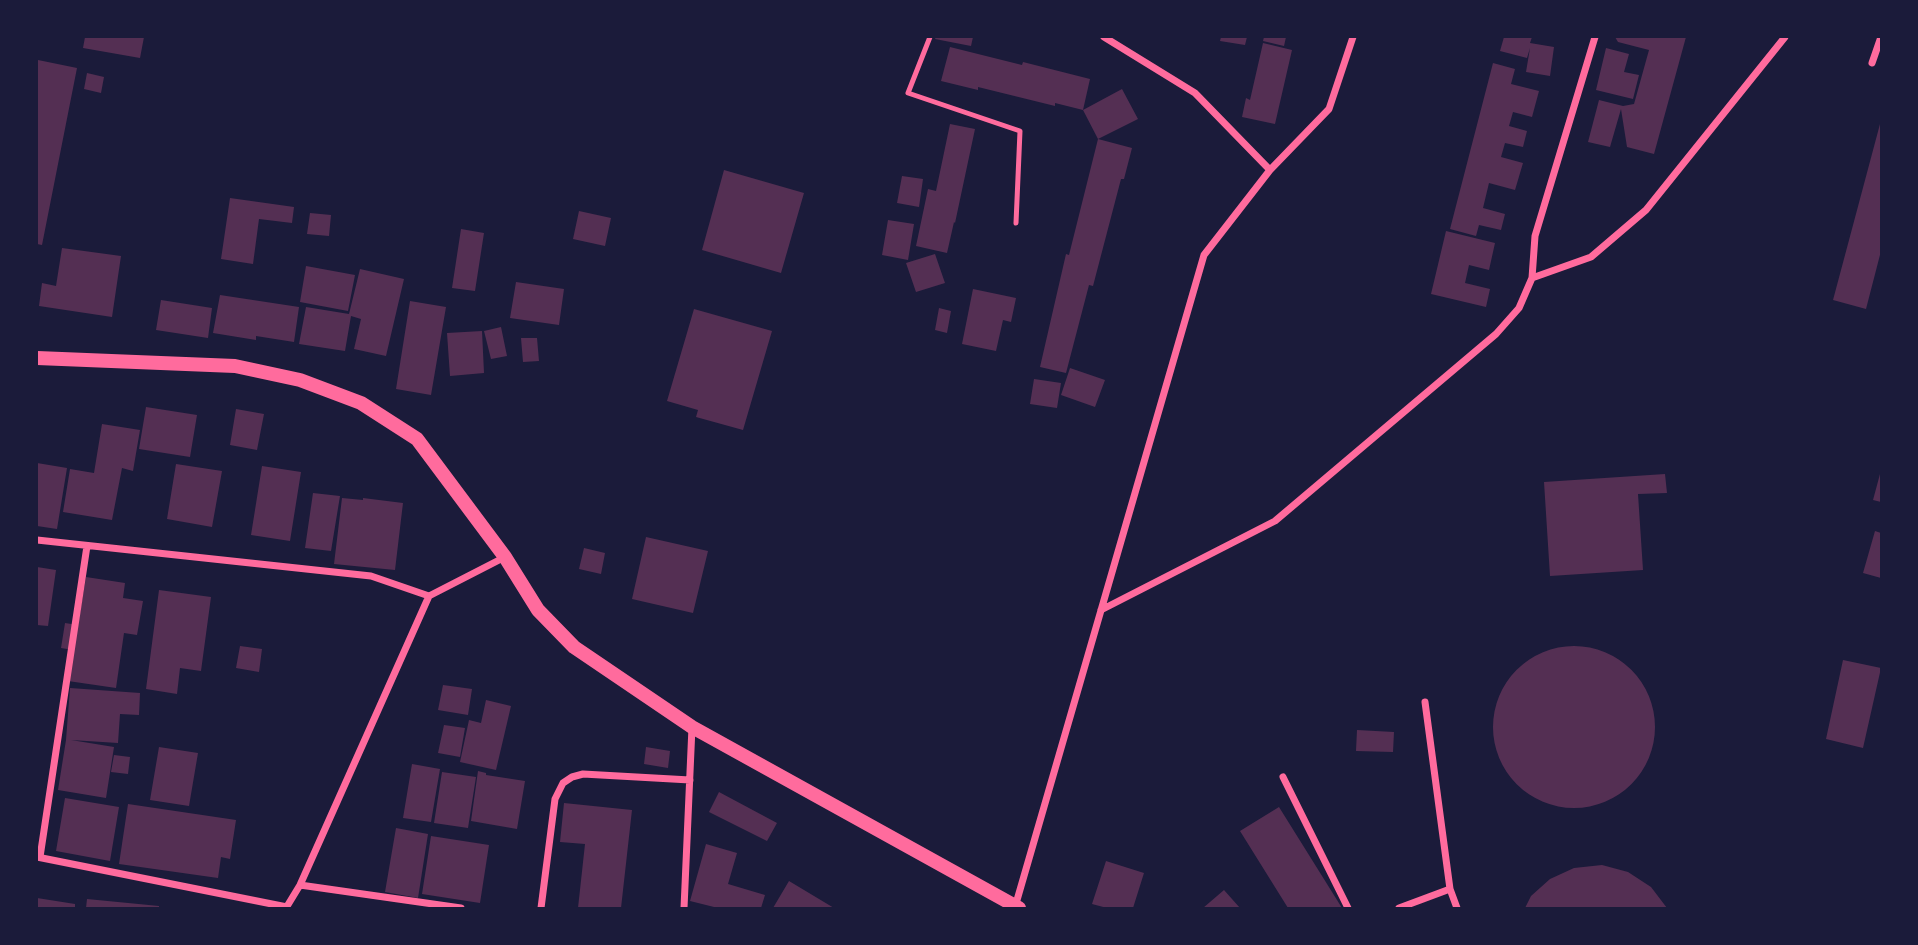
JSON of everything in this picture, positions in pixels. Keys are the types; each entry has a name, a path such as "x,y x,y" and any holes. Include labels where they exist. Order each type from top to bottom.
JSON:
{"main road":[{"path":"37,358 235,366 300,380 361,403 417,439 505,557 538,610 574,647 692,727 1016,907"}],"street":[{"path":"1104,37 1195,93 1270,170"},
{"path":"1016,907 1203,255 1270,170 1329,109 1353,37"},
{"path":"1101,610 1275,521 1496,334 1519,308 1532,278 1535,236 1595,37"},
{"path":"1532,278 1591,257 1646,210 1785,37"},
{"path":"1872,63 1881,37"},
{"path":"37,540 371,576 429,596"},
{"path":"87,546 38,857 286,908 300,885 429,596 505,557"},
{"path":"1425,702 1450,889 1457,908"},
{"path":"684,908 692,727"},
{"path":"541,908 555,799 563,783 583,774 690,780"},
{"path":"1283,777 1348,908"},
{"path":"300,885 461,908"},
{"path":"1399,908 1450,889"}],"lane":[{"path":"930,37 908,93 1020,131 1016,223"}],"building":[{"path":"85,37 144,37 140,58 83,48"},
{"path":"973,37 971,46 935,39"},
{"path":"1221,37 1247,37 1245,45 1220,41"},
{"path":"1264,37 1286,37 1284,46 1263,41"},
{"path":"1504,37 1532,37 1530,43 1554,47 1550,76 1526,72 1530,48 1527,58 1500,51"},
{"path":"1615,37 1686,37 1654,154 1627,147 1621,109 1610,147 1588,142 1599,100 1623,106 1634,104 1649,50 1618,42"},
{"path":"1263,43 1292,50 1275,124 1242,117 1246,98 1250,100"},
{"path":"950,47 1090,79 1083,110 941,81"},
{"path":"1606,48 1629,54 1624,72 1639,75 1633,99 1596,90"},
{"path":"38,60 77,68 42,245 37,244"},
{"path":"1493,63 1515,69 1511,84 1539,91 1532,117 1513,112 1509,126 1527,131 1523,147 1505,143 1501,157 1523,163 1515,190 1489,183 1483,208 1505,214 1501,230 1479,225 1476,236 1450,229"},
{"path":"87,73 104,77 101,93 84,89"},
{"path":"1122,89 1138,119 1098,139 1083,110"},
{"path":"950,124 975,129 947,253 916,246 928,189 936,191"},
{"path":"1880,124 1881,251 1866,309 1833,300"},
{"path":"1098,139 1132,148 1124,179 1121,179 1093,286 1089,285 1066,373 1040,367 1066,254 1069,255"},
{"path":"724,170 804,193 781,273 702,250"},
{"path":"902,176 923,179 919,207 897,203"},
{"path":"230,198 294,207 292,223 259,219 253,264 221,259"},
{"path":"579,211 611,218 605,246 573,239"},
{"path":"310,213 331,215 329,236 307,234"},
{"path":"888,220 914,224 908,260 882,255"},
{"path":"461,229 484,233 475,291 452,288"},
{"path":"1446,231 1495,243 1489,270 1469,265 1465,283 1490,289 1486,307 1431,294"},
{"path":"62,248 121,256 112,317 39,306 42,283 56,286"},
{"path":"935,254 945,283 916,292 906,263"},
{"path":"306,266 355,275 348,311 300,302"},
{"path":"360,269 404,279 386,356 354,349 361,319 351,316 345,351 299,344 306,307 349,314"},
{"path":"516,282 564,289 559,325 510,318"},
{"path":"973,289 1016,298 1011,322 1003,320 996,351 962,344"},
{"path":"220,295 299,307 294,342 256,336 256,340 213,333"},
{"path":"161,300 212,308 208,338 156,330"},
{"path":"410,301 446,307 431,395 396,389"},
{"path":"939,308 951,311 947,333 935,330"},
{"path":"694,309 772,331 743,430 696,417 698,410 667,401"},
{"path":"501,327 507,356 491,359 484,331"},
{"path":"482,331 484,373 450,376 447,333"},
{"path":"521,338 537,338 539,361 523,362"},
{"path":"1070,368 1105,380 1095,407 1061,395"},
{"path":"1034,379 1061,383 1057,408 1030,404"},
{"path":"146,407 197,415 190,457 139,449"},
{"path":"236,409 264,414 257,450 230,445"},
{"path":"102,424 140,430 133,471 122,468 112,520 63,512 70,469 94,473"},
{"path":"37,463 67,468 57,529 37,526"},
{"path":"176,464 222,471 212,527 167,519"},
{"path":"262,466 301,472 290,541 251,535"},
{"path":"1665,474 1667,493 1638,494 1643,570 1550,576 1544,482"},
{"path":"1881,474 1881,502 1873,500"},
{"path":"313,493 340,496 331,551 305,548"},
{"path":"342,498 403,503 395,570 334,564"},
{"path":"1875,531 1881,533 1881,578 1863,573"},
{"path":"646,537 708,551 693,613 632,599"},
{"path":"584,548 605,553 601,574 579,569"},
{"path":"37,567 56,570 48,626 37,625"},
{"path":"86,577 125,583 123,598 143,601 137,635 124,633 116,688 68,681 73,650 61,648 65,623 78,625"},
{"path":"159,590 211,597 201,671 180,668 177,694 146,689"},
{"path":"240,646 262,649 259,672 236,668"},
{"path":"1574,646 1605,653 1631,670 1648,696 1655,727 1648,758 1631,784 1605,801 1574,808 1543,801 1517,784 1500,758 1493,727 1500,696 1517,670 1543,653"},
{"path":"1843,660 1881,668 1863,748 1826,739"},
{"path":"443,685 472,689 468,715 438,710"},
{"path":"70,688 140,693 139,715 120,714 118,743 71,740 114,747 106,798 58,790 66,740"},
{"path":"486,700 511,706 496,770 460,762 469,720 481,723"},
{"path":"444,725 465,728 460,757 438,753"},
{"path":"1357,730 1394,732 1393,752 1356,751"},
{"path":"159,747 198,753 189,806 150,800"},
{"path":"646,747 670,751 668,768 644,764"},
{"path":"114,755 130,757 128,774 111,772"},
{"path":"412,764 440,769 431,822 403,818"},
{"path":"478,771 486,775 525,781 517,829 471,821"},
{"path":"442,772 476,777 468,828 434,823"},
{"path":"719,792 777,823 767,841 709,812"},
{"path":"65,798 119,807 110,861 56,851"},
{"path":"564,803 632,810 621,908 578,908 585,844 560,842"},
{"path":"128,804 236,820 230,859 221,857 218,878 119,864"},
{"path":"1279,807 1342,908 1288,908 1240,831"},
{"path":"396,828 428,834 418,898 385,892"},
{"path":"431,836 489,845 480,903 422,894"},
{"path":"706,844 737,853 728,884 765,895 761,908 718,908 690,901"},
{"path":"1106,861 1144,873 1133,908 1107,908 1092,904"},
{"path":"1602,865 1628,872 1651,887 1667,908 1525,908 1531,896 1550,879 1574,868"},
{"path":"789,881 834,908 773,908"},
{"path":"1224,890 1240,908 1203,908"},
{"path":"37,898 75,904 75,908 37,908"},
{"path":"87,899 159,906 159,908 86,908"}]}
